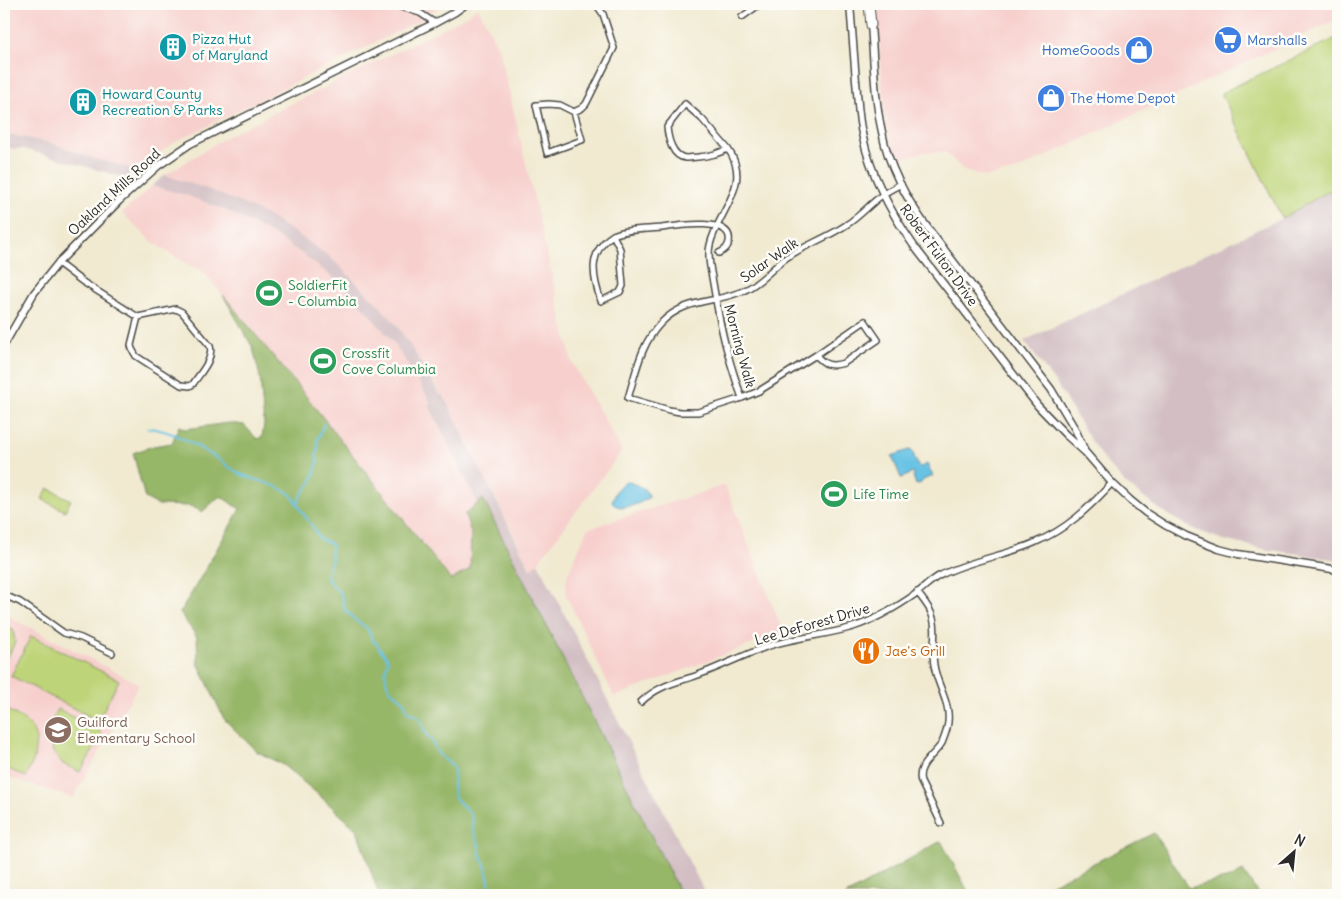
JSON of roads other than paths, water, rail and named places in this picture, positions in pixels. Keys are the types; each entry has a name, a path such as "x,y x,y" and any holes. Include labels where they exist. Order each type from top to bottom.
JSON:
{"main road":[{"path":"869,4 871,25"},
{"path":"871,25 873,4"}],"street":[{"path":"392,4 420,13 435,23"},
{"name":"Oakland Mills Road","path":"4,345 34,293 58,263 126,195 176,152 435,23 466,4"},
{"path":"574,112 586,104 614,48 603,14 596,4"},
{"path":"742,16 760,4"},
{"name":"Robert Fulton Drive","path":"850,4 858,112 863,138 883,195 914,246 1022,388 1086,453 1112,483 1146,513 1165,525 1199,542 1238,554 1338,570"},
{"name":"Robert Fulton Drive","path":"871,25 878,110 882,134 891,164 901,184 917,213 1051,389 1075,429 1086,453"},
{"path":"685,104 702,119 728,149 714,155 681,157 672,145 667,127 685,104"},
{"path":"536,105 560,105 574,112 582,140 547,153 536,105"},
{"name":"Morning Walk","path":"728,149 735,160 736,184 710,244 709,261 728,355 742,398"},
{"name":"Solar Walk","path":"742,398 698,412 680,412 628,398 643,350 649,338 667,317 683,307 698,302 716,300 751,287 786,258 836,232 853,221 883,195 901,184"},
{"path":"612,235 620,249 623,286 620,292 601,301 595,280 594,263 600,247 612,235 626,231 697,224 717,226 725,230 729,237 726,248 719,253"},
{"path":"58,263 83,282 138,317 180,310 210,346 211,355 193,384 181,386 136,356 131,345 138,317"},
{"path":"742,398 759,392 865,322 878,340 838,365 829,366 816,355"},
{"name":"Lee DeForest Drive","path":"641,702 650,693 661,687 772,645 852,627 866,622 892,609 932,580 962,565 1033,544 1061,530 1081,514 1112,483"},
{"path":"917,592 933,616 935,625 934,668 948,709 949,718 942,743 925,762 920,777 941,823"},
{"path":"4,594 20,602 64,633 81,638 112,653"}],"water":[{"path":"909,450 912,451 918,466 921,467 927,464 933,476 916,485 913,473 901,478 892,456"},
{"path":"627,481 643,488 649,497 641,502 625,507 616,506 612,503 614,496 621,484"}],"waterway":[{"path":"298,503 300,497 312,481 318,461 316,456 317,441 324,424"},
{"path":"148,428 158,429 186,440 240,474 284,490 294,499 319,538 332,546 330,552 332,559 327,575 328,580 341,594 345,610 367,628 373,641 377,643 386,656 388,660 385,672 387,684 404,701 408,712 418,717 427,736 441,757 452,765 454,770 453,787 455,798 469,812 472,818 473,830 493,895"}],"place":[{"name":"Marshalls","path":"1228,40"},
{"name":"Pizza Hut of Maryland","path":"173,47"},
{"name":"HomeGoods","path":"1139,50"},
{"name":"The Home Depot","path":"1051,98"},
{"name":"Howard County Recreation & Parks","path":"83,102"},
{"name":"SoldierFit - Columbia","path":"269,293"},
{"name":"Crossfit Cove Columbia","path":"323,361"},
{"name":"Life Time","path":"834,494"},
{"name":"Jae's Grill","path":"866,651"},
{"name":"Guilford Elementary School","path":"58,730"}]}
